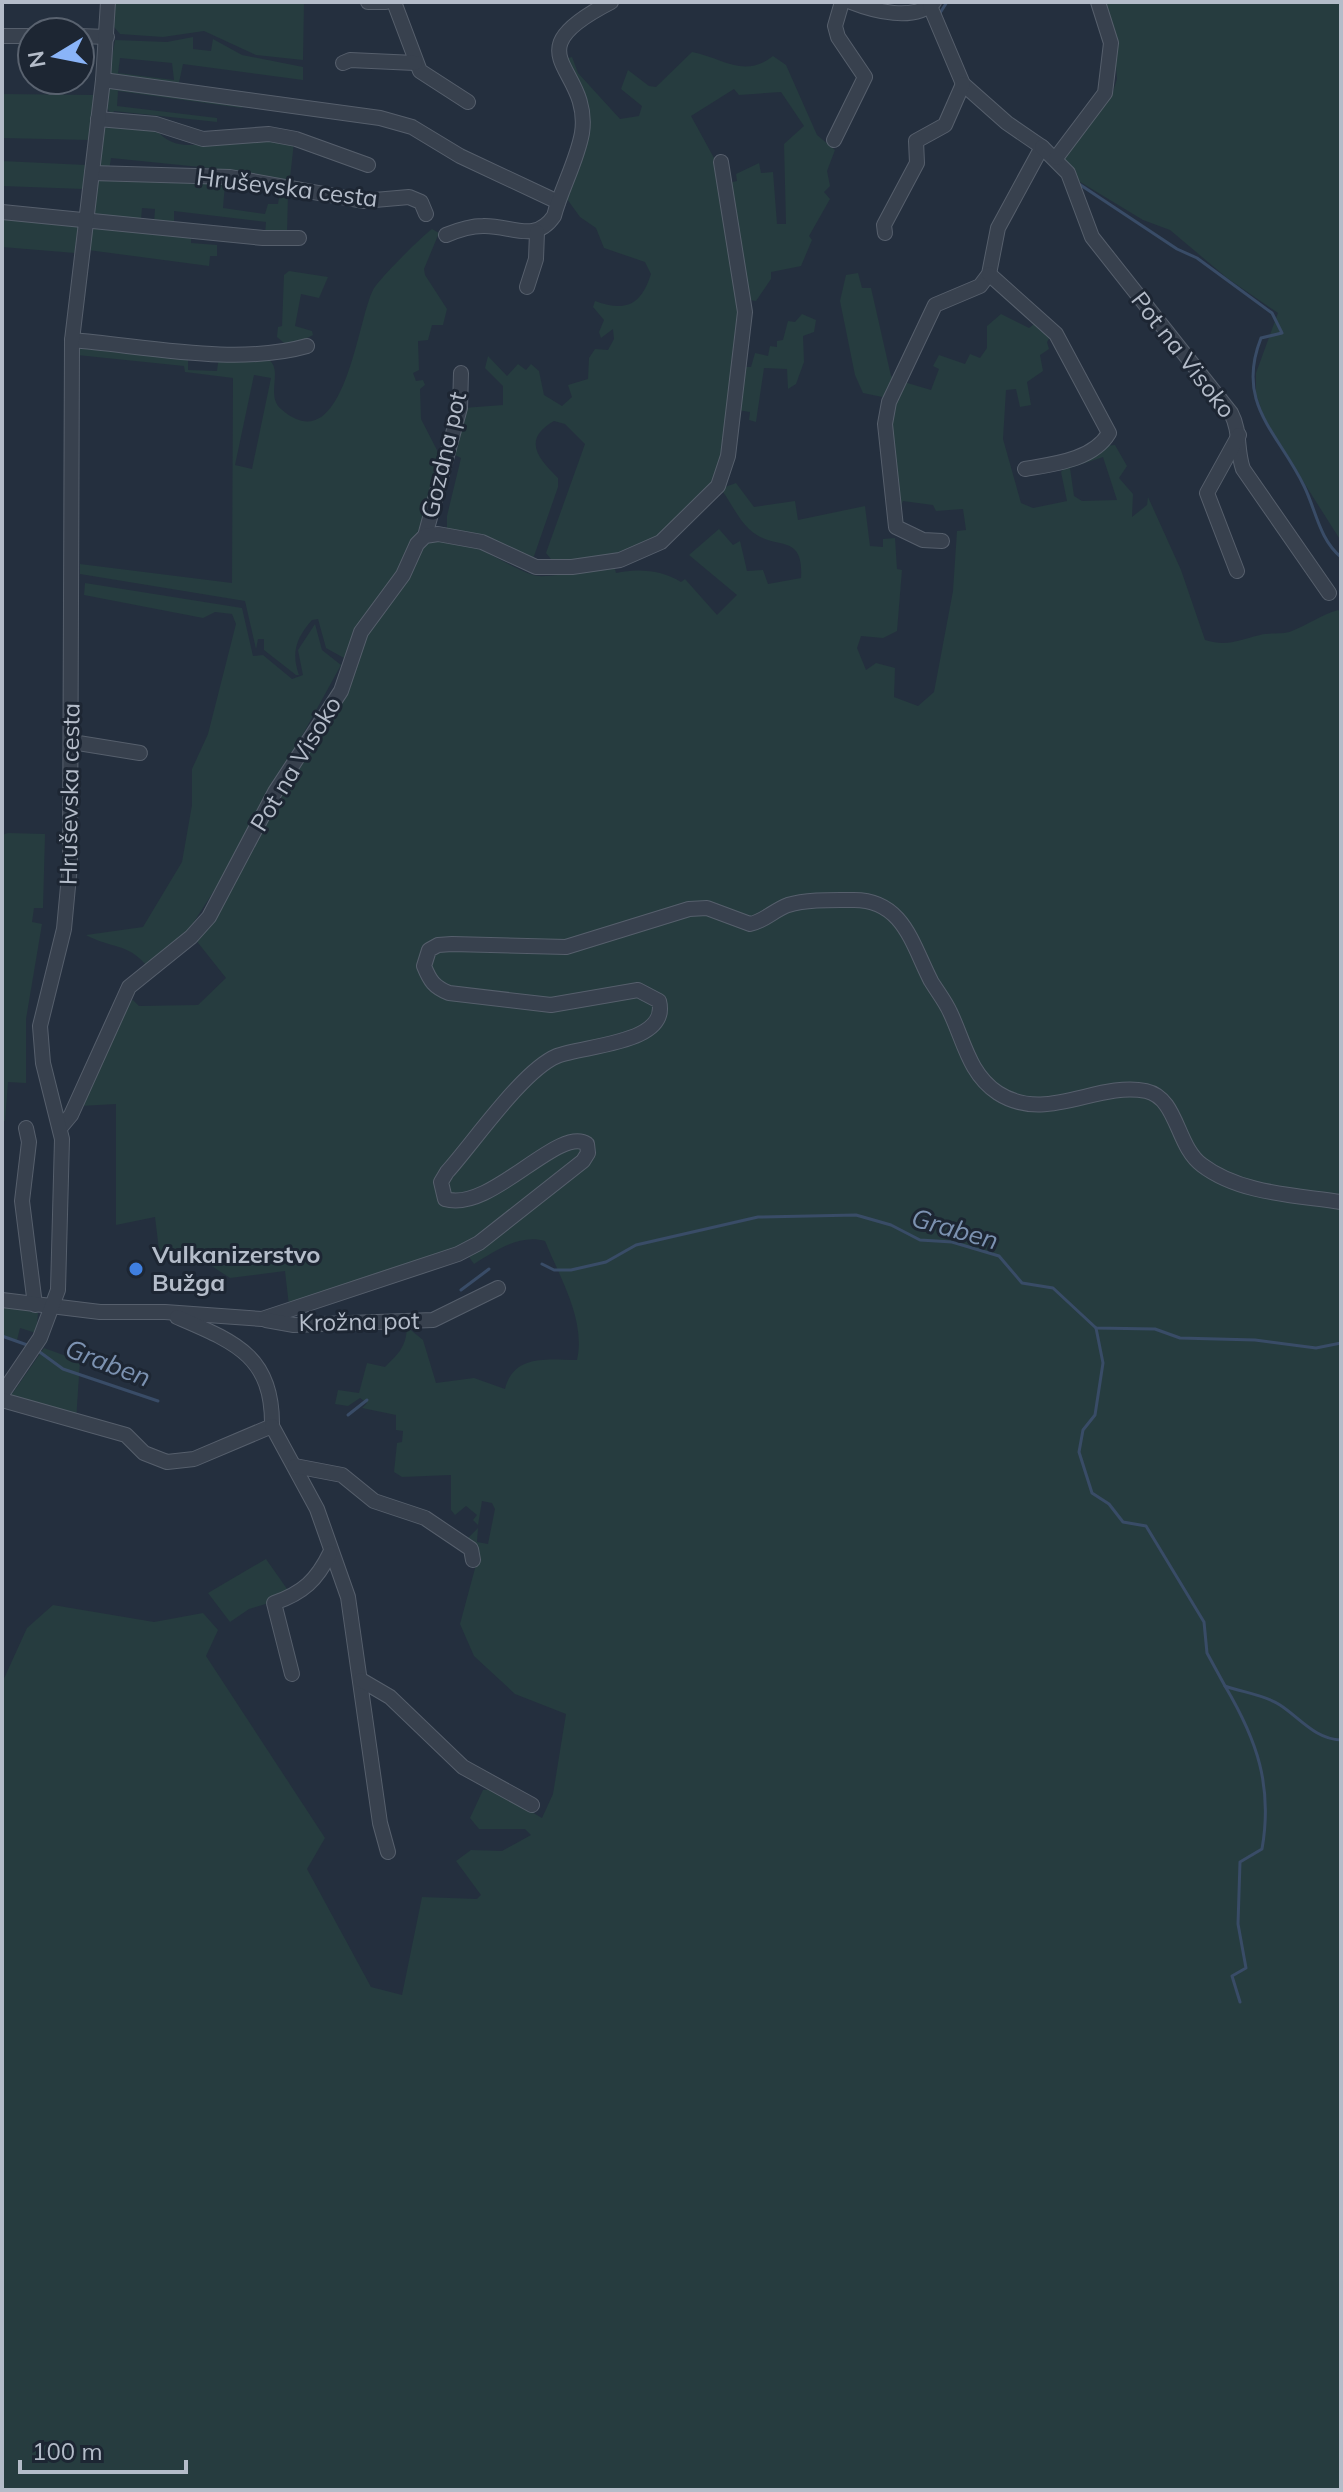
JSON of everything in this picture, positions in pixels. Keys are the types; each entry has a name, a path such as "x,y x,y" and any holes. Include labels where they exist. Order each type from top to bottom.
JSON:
{"street":[{"name":"Hruševska cesta","path":"2,1397 34,1349 53,1308 58,1286 61,1127 43,1063 40,1026 66,917 72,742 72,340 103,80 108,2"},
{"path":"368,2 386,2"},
{"path":"394,2 415,63 427,76 468,102"},
{"path":"527,287 536,259 537,232 554,216 582,133 576,96 560,55 561,40 580,18 611,2"},
{"path":"834,140 865,77 838,37 835,26 842,2"},
{"path":"851,2 868,9 894,12 915,12 932,4"},
{"path":"1056,158 1105,93 1111,43 1098,2"},
{"name":"Pot na Visoko","path":"932,4 963,84 1007,123 1056,158 1071,181 1092,237 1231,413 1239,434 1239,457 1243,469 1329,593"},
{"path":"96,37 107,37"},
{"path":"343,63 350,60 415,63"},
{"path":"103,80 380,118 412,127 460,156 558,202"},
{"path":"885,233 884,225 917,163 916,141 945,125 963,84"},
{"path":"98,119 156,124 203,139 245,133 283,136 368,165"},
{"path":"942,541 923,540 896,527 885,424 889,402 929,313 951,295 980,286 989,274 998,228 1042,147"},
{"path":"425,536 438,534 482,542 536,567 572,567 620,560 661,542 718,486 728,456 745,312 721,162"},
{"name":"Hruševska cesta","path":"92,173 230,177 363,201 409,197 421,202 426,214"},
{"path":"2,212 263,238 299,238"},
{"path":"446,235 483,226 537,232"},
{"path":"989,274 1056,334 1109,433 1089,451 1061,463 1025,469"},
{"path":"72,340 232,354 276,355 307,346"},
{"name":"Gozdna pot","path":"425,536 460,408 461,373"},
{"path":"1237,571 1207,493 1239,434"},
{"name":"Pot na Visoko","path":"61,1127 71,1115 129,987 140,974 191,937 209,917 275,792 341,691 361,632 403,575 417,544 425,536"},
{"path":"72,742 140,753"},
{"name":"Krožna pot","path":"262,1319 458,1254 479,1243 583,1161 588,1150 582,1141 570,1140 515,1177 463,1201 445,1199 441,1182 447,1172 518,1089 553,1058 636,1037 659,1021 662,1012 659,1001 638,990 551,1005 449,993 436,988 428,978 424,966 429,950 452,944 566,947 689,909 707,908 750,924 763,921 787,906 811,902 869,900 887,907 905,926 950,1012 967,1056 981,1078 999,1094 1039,1106 1130,1090 1148,1092 1162,1099 1172,1112 1189,1154 1224,1179 1252,1187 1341,1202"},
{"path":"26,1128 29,1142 22,1201 35,1305"},
{"name":"Krožna pot","path":"2,1300 53,1308 165,1312 262,1319 294,1325 424,1322 460,1309 498,1288"},
{"name":"Krožna pot","path":"165,1312 223,1337 255,1361 267,1378 272,1426 317,1509 348,1597 380,1823 388,1852"},
{"path":"2,1397 126,1435 144,1453 167,1462 194,1459 272,1426"},
{"path":"295,1466 342,1475 374,1501 425,1518 471,1549 473,1560"},
{"path":"292,1674 274,1603 296,1595 312,1583 330,1553"},
{"path":"361,1680 390,1697 463,1767 532,1805"}],"green space":[{"path":"115,2 304,2 303,60 256,55 204,31 163,37 120,34 114,27"},
{"path":"1101,2 1341,2 1341,541 1266,423 1256,394 1256,373 1278,313 1227,278 1170,230 1143,220 1077,180 1062,156 1112,95 1117,79 1115,55"},
{"path":"193,37 193,49 211,51 213,39 242,55 303,67 303,80 183,64 178,87 112,76 110,70 115,40 167,42","holes":["120,58 172,63 174,80 118,73"]},
{"path":"692,52 743,66 762,63 773,56 786,65 817,135 835,150 827,171 830,186 824,192 830,199 809,236 812,240 801,266 771,272 771,279 756,301 749,300 728,183 737,181 736,174 759,163 761,173 773,172 777,224 786,224 784,144 804,126 781,92 739,95 734,89 691,116 714,158 738,307 738,345 730,419 714,477 680,520 645,547 615,556 555,564 546,553 585,444 565,424 554,421 538,435 536,442 540,457 558,478 558,487 533,559 447,530 447,516 461,458 451,453 463,408 503,405 503,386 485,368 488,356 507,376 518,364 526,370 531,364 539,371 544,395 562,406 572,397 568,385 588,379 589,358 595,349 608,350 614,339 613,329 601,338 599,332 604,320 593,307 595,301 615,306 630,304 642,293 651,274 645,262 604,248 596,228 580,217 567,199 584,137 565,59 572,57 578,73 620,119 639,116 642,106 621,89 628,70 649,86 656,87"},
{"path":"110,86 242,103 242,108 118,91 117,106 217,118 217,122 114,111 112,115 106,107"},
{"path":"2,94 96,96 90,140 2,138"},
{"path":"105,124 155,128 164,137 184,145 243,137 294,142 289,187 220,169 111,158 109,171 99,167"},
{"path":"2,161 86,165 83,189 2,186"},
{"path":"96,180 225,184 223,208 265,214 268,204 278,204 280,192 288,193 287,235 265,235 266,222 174,211 174,226 154,224 155,209 142,208 141,220 96,216 92,211"},
{"path":"2,215 78,226 75,253 2,247"},
{"path":"91,223 191,237 191,243 217,245 217,256 210,256 209,266 88,250"},
{"path":"432,229 439,233 424,269 425,275 447,309 443,325 432,325 428,340 418,341 419,370 413,373 416,381 423,380 425,385 420,389 421,419 439,454 439,471 429,505 400,573 357,630 344,658 326,648 318,619 312,620 296,646 295,660 299,675 296,675 264,650 264,639 258,639 256,649 245,601 80,574 80,564 232,583 233,378 185,372 184,366 77,355 78,347 188,352 188,370 217,371 219,356 268,359 275,369 274,397 281,409 302,421 320,418 334,404 345,382 373,290","holes":["254,375 271,378 252,469 235,465"]},
{"path":"289,271 328,277 319,298 301,294 295,326 312,331 313,335 289,347 277,337 278,327 282,326 284,275"},
{"path":"858,273 862,288 871,288 891,376 896,380 887,398 863,393 855,375 840,301 846,275"},
{"path":"802,314 816,320 814,332 803,336 804,362 796,384 788,389 787,369 764,368 756,422 749,420 750,412 737,410 743,367 751,367 755,353 768,356 770,346 777,347 777,341 783,340 788,321 795,322"},
{"path":"1001,314 1029,328 1038,321 1051,336 1047,342 1049,349 1040,355 1043,371 1027,382 1031,405 1020,407 1016,389 1006,390 1003,439 1021,503 1033,508 1067,501 1061,472 1064,468 1105,446 1115,445 1127,466 1119,478 1133,494 1132,517 1147,505 1148,497 1181,570 1205,640 1227,643 1288,632 1332,612 1341,612 1341,2490 2,2490 2,1683 27,1628 53,1605 154,1622 203,1613 218,1630 206,1656 325,1838 307,1869 371,1987 402,1995 422,1897 477,1899 481,1895 456,1861 471,1850 502,1851 531,1835 525,1829 479,1829 470,1818 483,1790 492,1789 542,1818 553,1794 566,1714 515,1694 474,1656 460,1624 477,1561 464,1542 478,1528 477,1542 488,1544 495,1509 492,1503 482,1501 478,1525 473,1520 477,1515 466,1506 455,1515 451,1510 451,1475 402,1477 394,1472 397,1443 402,1442 403,1431 396,1430 396,1415 362,1408 367,1403 360,1398 348,1406 335,1404 338,1390 359,1393 367,1363 385,1367 394,1358 403,1345 407,1327 423,1340 436,1383 474,1378 505,1389 516,1369 524,1364 544,1360 577,1360 579,1345 575,1315 545,1241 517,1242 474,1264 469,1257 483,1248 469,1248 289,1306 285,1271 230,1278 198,1257 160,1258 155,1217 116,1225 116,1104 80,1106 124,1004 133,1000 139,1006 198,1005 226,978 195,939 371,628 427,539 441,538 469,544 533,575 560,575 614,565 616,573 650,571 681,582 685,579 717,615 737,595 689,555 719,529 733,545 740,541 747,571 763,570 768,584 801,578 798,553 786,544 768,540 749,529 723,492 725,487 736,483 754,507 795,501 798,520 865,506 870,546 883,547 883,539 895,538 897,569 902,570 897,631 883,638 861,636 857,648 866,670 876,663 895,668 894,697 918,706 934,692 953,591 957,531 966,530 963,509 936,511 933,505 903,501 901,506 896,506 888,418 904,382 931,390 939,369 933,366 939,355 965,364 970,354 980,358 987,348 987,326","holes":["1103,457 1117,500 1082,501 1074,496 1070,468"]},
{"path":"85,583 242,608 253,656 263,655 292,679 303,675 298,650 315,624 322,650 341,665 233,861 192,925 195,931 146,965 125,949 86,935 143,927 182,862 192,805 192,769 208,734 236,624 232,614 215,612 203,618 84,595"},
{"path":"45,834 43,908 34,908 32,922 42,924 26,1019 26,1083 8,1082 5,1121 2,1121 2,835"},
{"path":"2,1305 38,1313 36,1333 20,1328 17,1340 2,1335"},
{"path":"44,1348 80,1361 76,1421 10,1397"},
{"path":"266,1559 292,1596 249,1609 230,1622 208,1593"}],"waterway":[{"path":"940,13 947,2"},
{"path":"1076,182 1177,249 1197,258 1272,313 1282,333 1261,338 1254,361 1256,400 1304,486 1323,533 1341,557"},
{"name":"Graben","path":"542,1264 554,1270 571,1270 606,1262 636,1245 758,1217 856,1215 891,1225 920,1240 952,1242 999,1256 1022,1283 1053,1288 1096,1328 1155,1329 1180,1338 1255,1340 1316,1348 1341,1343"},
{"name":"Graben","path":"461,1290 489,1269"},
{"path":"1096,1328 1103,1363 1095,1415 1083,1430 1079,1452 1092,1493 1109,1504 1123,1522 1146,1526 1204,1622 1207,1653 1225,1686 1274,1702 1323,1736 1341,1740"},
{"name":"Graben","path":"2,1336 30,1346"},
{"name":"Graben","path":"37,1350 63,1369 158,1401"},
{"name":"Graben","path":"348,1415 367,1400"},
{"path":"1225,1686 1254,1745 1264,1784 1265,1805 1262,1849 1240,1862 1238,1924 1246,1968 1232,1976 1240,2002"}],"place":[{"name":"Vulkanizerstvo Bužga","path":"136,1269"}]}
